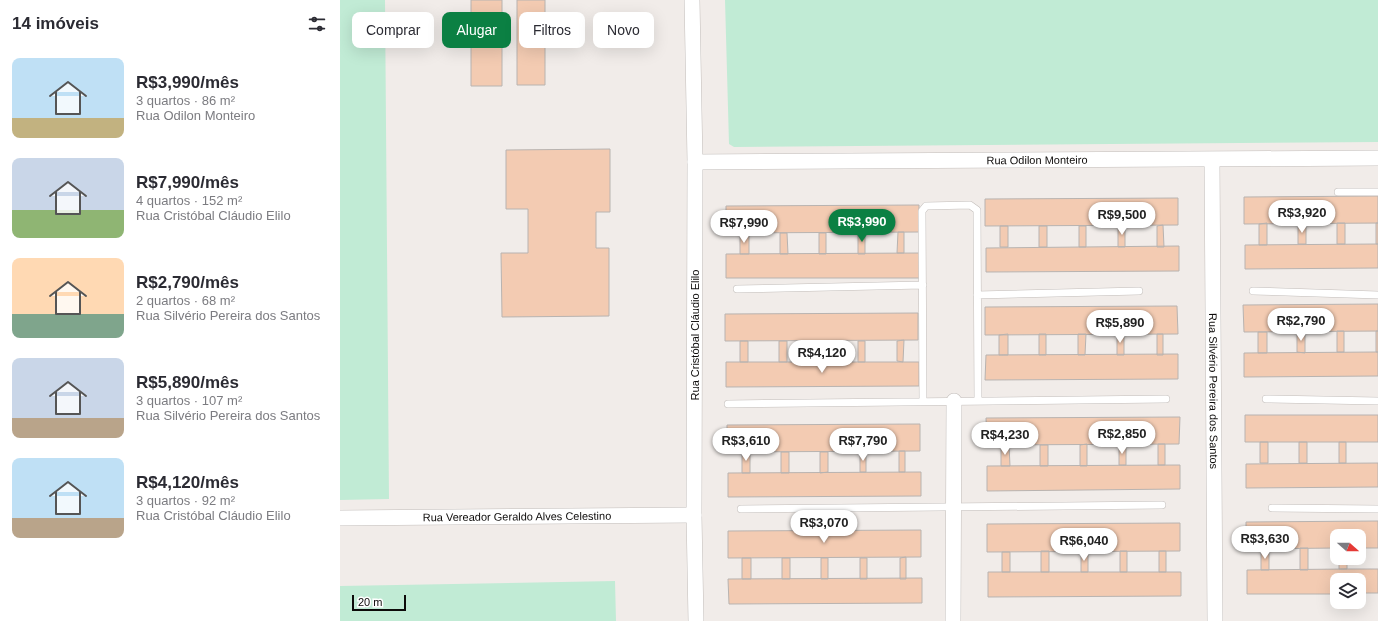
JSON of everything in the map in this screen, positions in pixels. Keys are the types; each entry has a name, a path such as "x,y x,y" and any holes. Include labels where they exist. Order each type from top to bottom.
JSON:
{"street":[{"name":"Rua Cristóbal Cláudio Elilo","path":"692,0 695,162 694,515 696,621"},
{"name":"Rua Odilon Monteiro","path":"695,162 1378,158"},
{"name":"Rua Silvério Pereira dos Santos","path":"1212,160 1214,621"},
{"path":"953,621 954,401"},
{"name":"Rua Vereador Geraldo Alves Celestino","path":"340,518 694,515"}],"lane":[{"path":"1338,192 1378,192"},
{"path":"923,402 923,208 926,206 970,205 977,210 978,401"},
{"path":"737,289 923,285"},
{"path":"977,295 1139,291"},
{"path":"1252,291 1378,295"},
{"path":"728,404 1166,399"},
{"path":"1266,399 1378,401"},
{"path":"741,509 1162,505"},
{"path":"1272,508 1378,509"}],"green space":[{"path":"340,0 385,0 385,12 352,12 352,48 385,48 389,499 340,500"},
{"path":"725,0 1378,0 1378,142 734,147 729,144"},
{"path":"615,581 616,621 340,621 340,586"}],"building":[{"path":"471,0 502,0 502,12 471,12"},
{"path":"517,0 545,0 545,12 519,12 519,48 545,48 545,85 517,85"},
{"path":"471,48 502,48 502,86 471,86"},
{"path":"610,149 610,212 596,212 596,248 609,248 609,316 502,317 501,253 528,253 528,209 506,209 506,150"},
{"path":"1378,196 1378,223 1244,224 1244,197"},
{"path":"1178,198 1178,225 985,226 985,199"},
{"path":"919,205 919,232 726,233 726,206"},
{"path":"1267,223 1267,245 1259,245 1259,224"},
{"path":"1298,223 1306,223 1306,244 1298,244"},
{"path":"1337,223 1345,223 1345,244 1337,244"},
{"path":"1376,223 1378,223 1378,244 1376,244"},
{"path":"1163,225 1164,247 1157,247 1157,226"},
{"path":"1000,226 1008,226 1008,247 1000,247"},
{"path":"1039,226 1047,226 1047,247 1039,247"},
{"path":"1079,226 1086,226 1086,247 1079,247"},
{"path":"1118,226 1125,226 1125,247 1118,247"},
{"path":"865,232 865,254 858,254 858,233"},
{"path":"898,232 904,232 904,253 897,253"},
{"path":"740,233 749,233 749,254 740,254"},
{"path":"780,233 787,233 788,254 780,254"},
{"path":"819,233 826,233 826,254 819,254"},
{"path":"1378,244 1378,268 1245,269 1245,245"},
{"path":"1179,246 1179,271 986,272 986,248"},
{"path":"920,253 920,278 726,278 726,254"},
{"path":"1378,304 1378,331 1244,332 1243,305"},
{"path":"1177,306 1178,334 985,335 985,307"},
{"path":"918,313 918,340 725,341 725,314"},
{"path":"1297,331 1305,331 1305,353 1297,352"},
{"path":"1337,331 1344,331 1344,352 1337,352"},
{"path":"1376,331 1378,331 1378,352 1376,352"},
{"path":"1258,332 1267,332 1267,353 1258,353"},
{"path":"1008,334 1008,355 999,355 999,335"},
{"path":"1039,334 1046,334 1046,355 1039,355"},
{"path":"1078,334 1086,334 1085,355 1078,355"},
{"path":"1117,334 1124,334 1124,355 1117,355"},
{"path":"1157,334 1163,334 1163,355 1157,355"},
{"path":"904,340 903,362 897,361 897,341"},
{"path":"740,341 748,341 748,362 740,362"},
{"path":"779,341 787,341 787,362 779,362"},
{"path":"818,341 826,341 826,362 818,362"},
{"path":"858,341 865,341 865,362 858,362"},
{"path":"1378,352 1378,376 1244,377 1244,353"},
{"path":"1178,354 1178,379 985,380 986,355"},
{"path":"726,362 919,362 919,386 726,387"},
{"path":"1245,415 1378,415 1378,442 1245,442"},
{"path":"1180,417 1179,444 987,445 986,418"},
{"path":"920,424 920,451 727,452 727,425"},
{"path":"1260,442 1268,442 1268,463 1260,463"},
{"path":"1299,442 1307,442 1307,463 1299,463"},
{"path":"1339,442 1346,442 1346,463 1339,463"},
{"path":"1087,444 1087,466 1080,466 1080,445"},
{"path":"1158,444 1165,444 1165,465 1158,465"},
{"path":"1001,445 1009,445 1010,466 1001,466"},
{"path":"1040,445 1048,445 1048,466 1040,466"},
{"path":"1119,445 1126,445 1126,465 1119,465"},
{"path":"860,451 866,451 866,472 860,472"},
{"path":"899,451 905,451 905,472 899,472"},
{"path":"742,452 750,452 750,473 742,473"},
{"path":"781,452 789,452 789,473 781,473"},
{"path":"820,452 828,452 828,472 820,473"},
{"path":"1378,463 1378,487 1246,488 1246,464"},
{"path":"1180,465 1180,489 987,491 987,466"},
{"path":"921,472 921,496 728,497 728,473"},
{"path":"1378,521 1378,548 1366,548 1366,529 1330,529 1330,548 1246,549 1246,522"},
{"path":"1180,523 1180,551 987,552 987,524"},
{"path":"921,530 921,557 728,558 728,531"},
{"path":"1300,548 1308,548 1308,570 1300,570"},
{"path":"1261,549 1269,549 1269,570 1261,570"},
{"path":"1041,551 1049,551 1049,572 1041,572"},
{"path":"1081,551 1088,551 1088,572 1081,572"},
{"path":"1120,551 1127,551 1127,572 1120,572"},
{"path":"1159,551 1166,551 1166,572 1159,572"},
{"path":"1002,552 1010,552 1010,572 1002,572"},
{"path":"906,557 906,579 900,579 900,558"},
{"path":"742,558 751,558 751,579 742,579"},
{"path":"782,558 790,558 790,579 782,579"},
{"path":"821,558 828,558 828,579 821,579"},
{"path":"860,558 867,558 867,579 860,579"},
{"path":"1339,565 1347,565 1347,569 1339,569"},
{"path":"1378,569 1378,593 1366,593 1366,573 1330,573 1330,594 1247,594 1247,570"},
{"path":"988,572 1181,572 1181,596 988,597"},
{"path":"922,578 922,603 729,604 728,579"}]}
